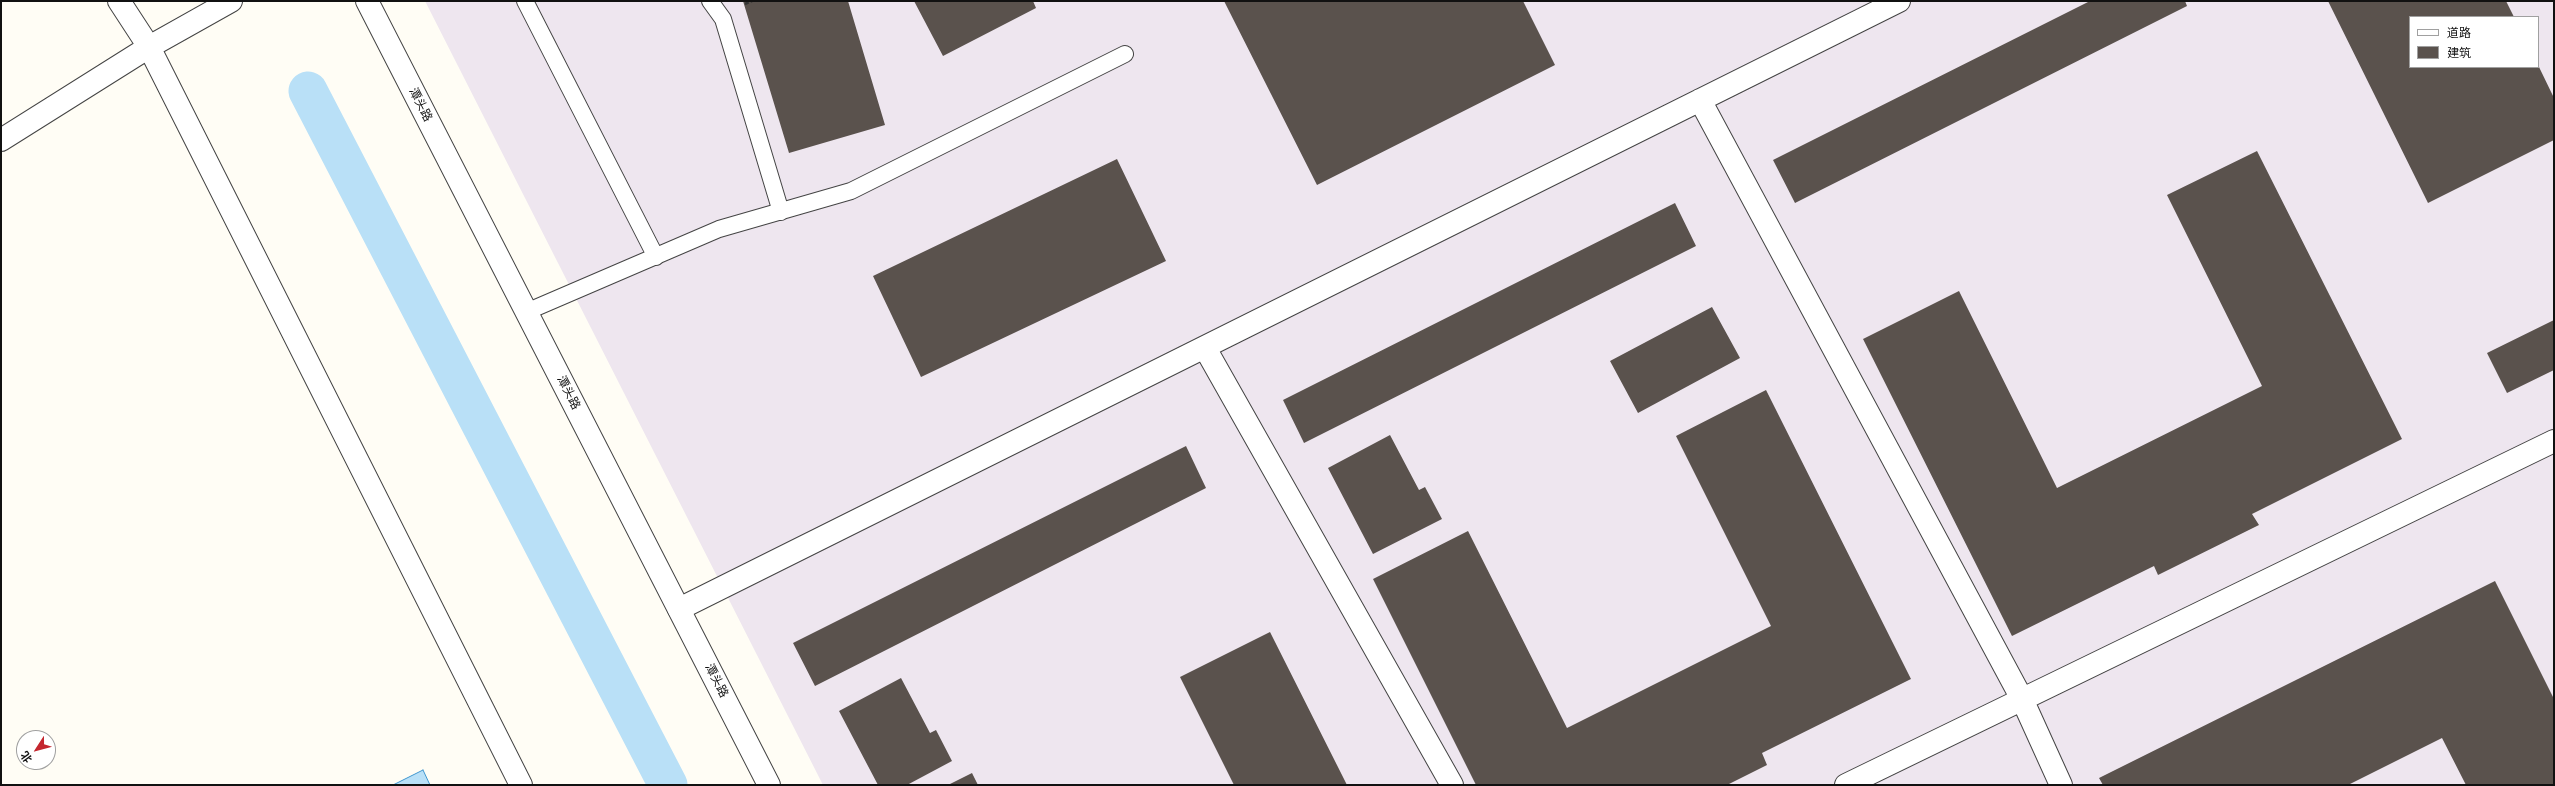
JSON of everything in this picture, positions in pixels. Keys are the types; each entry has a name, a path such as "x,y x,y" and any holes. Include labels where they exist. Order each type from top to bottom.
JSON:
{"street":[{"path":"120,1 150,47 521,785"},
{"path":"1,140 150,47 231,1"},
{"name":"潭头路","path":"367,1 769,785"},
{"path":"679,609 1205,348 1898,1"},
{"path":"1700,100 2022,699 2061,785"},
{"path":"1205,348 1452,785"},
{"path":"1846,785 2554,441"}],"lane":[{"path":"525,1 656,257"},
{"path":"710,1 723,19 781,212"},
{"path":"526,312 719,229 851,191 1124,54"}],"path":[{"path":"745,4 752,1"}],"shaded area":[{"path":"425,1 2554,1 2554,785 823,785"}],"water":[{"path":"423,770 430,785 393,785"}],"building":[{"path":"743,1 848,1 885,125 789,153"},
{"path":"914,1 1033,1 1036,8 943,56"},
{"path":"1224,1 1523,1 1555,65 1317,185"},
{"path":"2090,1 2185,1 2187,6 1795,203 1773,160"},
{"path":"2328,1 2506,1 2514,16 2409,16 2409,68 2539,67 2554,98 2554,140 2428,203"},
{"path":"2257,151 2402,439 2252,514 2259,525 2158,575 2154,566 2012,636 1863,339 1959,291 2057,488 2262,386 2167,195"},
{"path":"1117,159 1166,261 921,377 873,276"},
{"path":"1675,203 1696,246 1304,443 1283,400"},
{"path":"1712,307 1740,358 1638,413 1610,361"},
{"path":"2554,320 2554,370 2507,393 2487,353"},
{"path":"1766,390 1911,679 1762,753 1767,765 1727,785 1476,785 1373,579 1468,531 1567,728 1771,626 1676,436"},
{"path":"1390,435 1419,490 1425,487 1442,519 1373,554 1328,468"},
{"path":"1186,446 1206,488 815,686 793,643"},
{"path":"2495,581 2554,699 2554,785 2466,785 2442,738 2348,785 2103,785 2099,778"},
{"path":"1270,632 1347,785 1234,785 1180,677"},
{"path":"901,678 930,733 936,730 952,761 907,785 878,785 839,711"},
{"path":"972,773 978,785 948,785"}],"waterway":[{"path":"308,91 668,785"}]}
